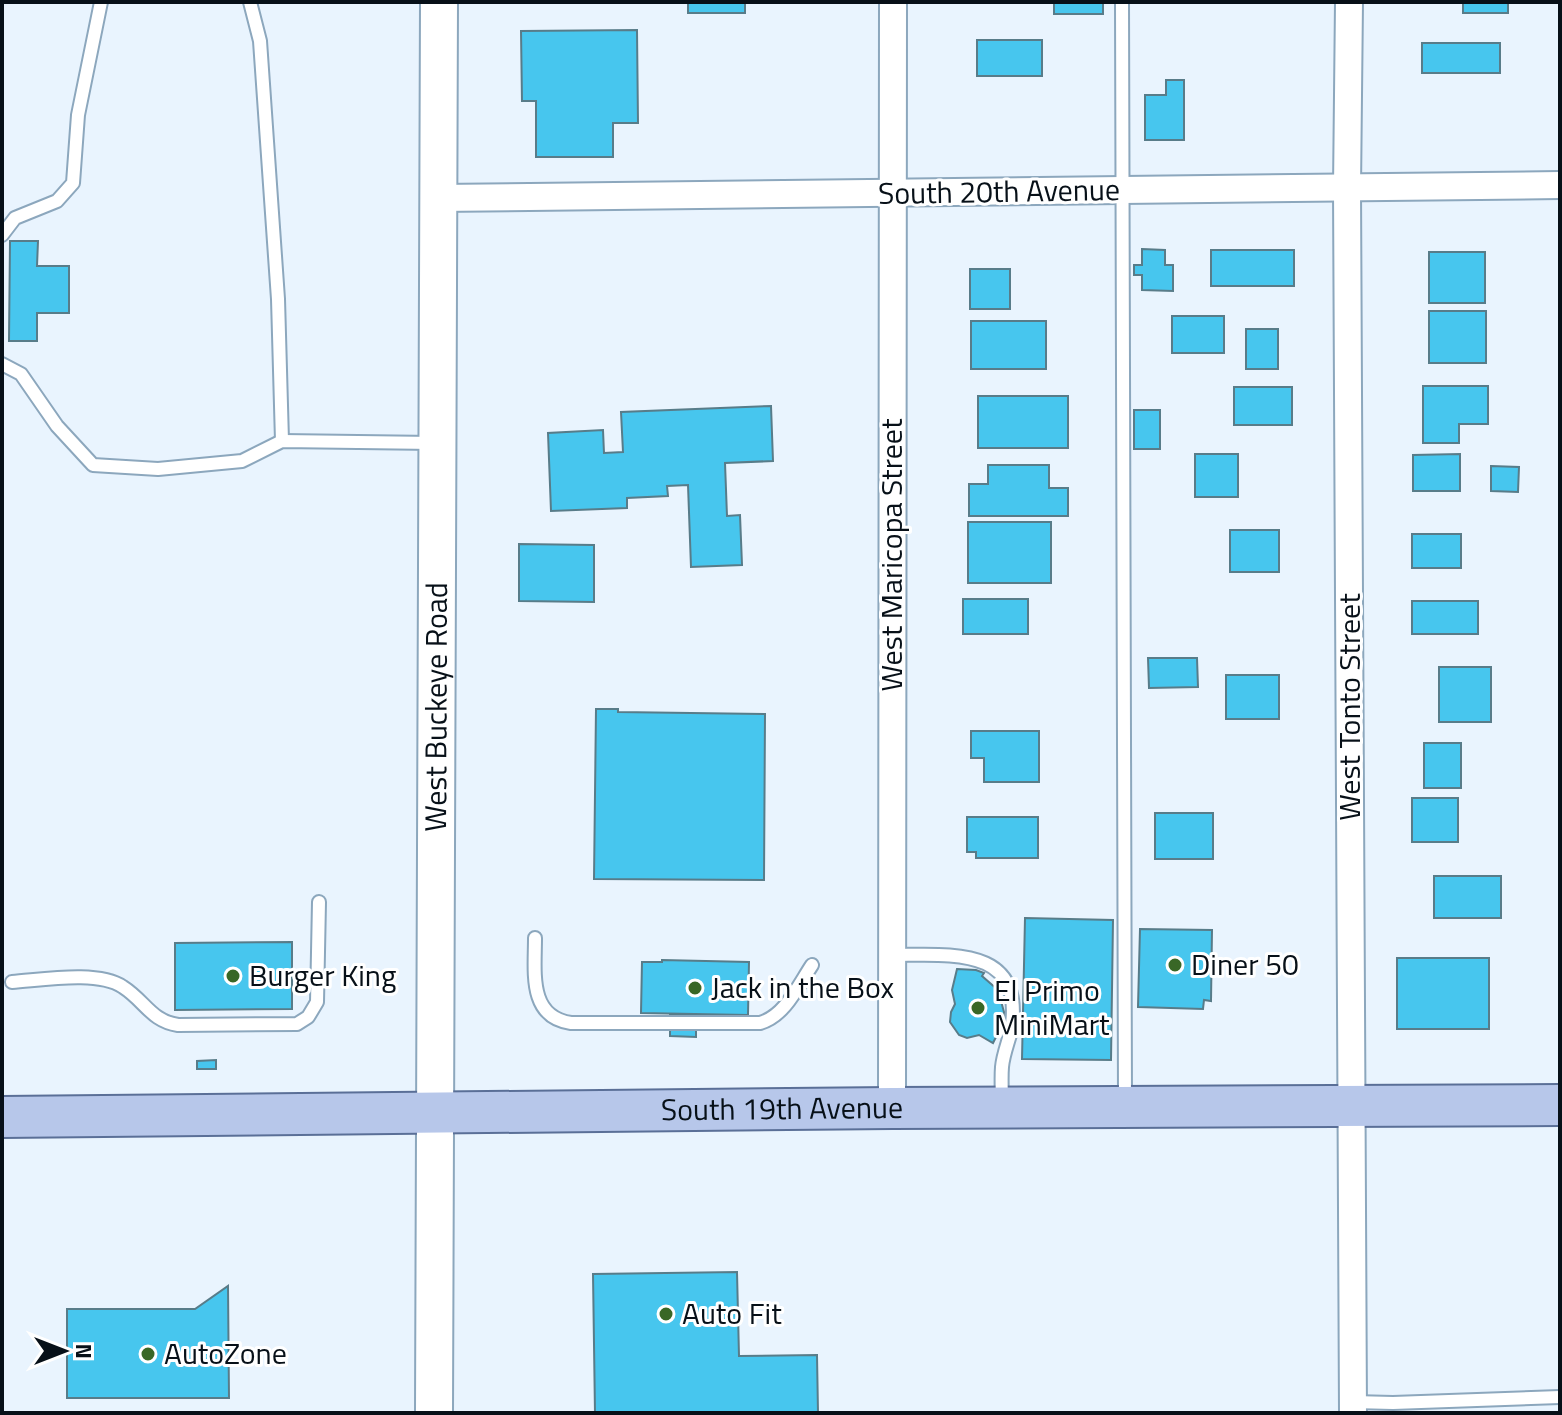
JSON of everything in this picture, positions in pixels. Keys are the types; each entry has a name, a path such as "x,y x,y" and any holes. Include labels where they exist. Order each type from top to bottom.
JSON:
{"main road":[{"name":"West Buckeye Road","path":"434,1413 439,2"},
{"name":"South 19th Avenue","path":"2,1117 1560,1105"}],"street":[{"name":"West Maricopa Street","path":"892,1108 893,2"},
{"name":"West Tonto Street","path":"1349,2 1347,188 1353,1408"},
{"name":"South 20th Avenue","path":"438,198 1560,185"}],"lane":[{"path":"2,235 15,218 57,201 73,183 78,115 101,2"},
{"path":"250,2 260,41 278,299 282,441"},
{"path":"1122,2 1125,1107"},
{"path":"2,364 21,374 57,426 93,465 158,469 242,461 282,441 437,443"},
{"path":"12,982 107,979 124,987 162,1023 297,1024 308,1017 317,1002 319,902"},
{"path":"535,938 536,984 544,1013 555,1021 571,1023 760,1023 772,1020 784,1007 812,965"},
{"path":"892,955 974,959 989,964 1001,973 1012,1007 1011,1029 1002,1066 1002,1107"},
{"path":"1353,1408 1393,1403 1560,1397"}],"building":[{"path":"688,2 745,2 745,13 688,13"},
{"path":"1054,2 1103,2 1103,14 1054,14"},
{"path":"1463,2 1508,2 1508,13 1463,13"},
{"path":"637,30 638,123 613,123 613,157 536,157 536,101 522,101 521,31"},
{"path":"977,40 1042,40 1042,76 977,76"},
{"path":"1422,43 1500,43 1500,73 1422,73"},
{"path":"1166,80 1184,80 1184,140 1145,140 1145,95 1166,95"},
{"path":"10,241 38,241 37,266 69,266 69,313 37,313 37,341 9,341"},
{"path":"1142,249 1165,250 1165,265 1173,265 1173,291 1142,290 1142,275 1134,275 1134,265 1142,265"},
{"path":"1211,250 1294,250 1294,286 1211,286"},
{"path":"1429,252 1485,252 1485,303 1429,303"},
{"path":"970,269 1010,269 1010,309 970,309"},
{"path":"1429,311 1486,311 1486,363 1429,363"},
{"path":"1172,316 1224,316 1224,353 1172,353"},
{"path":"971,321 1046,321 1046,369 971,369"},
{"path":"1246,329 1278,329 1278,369 1246,369"},
{"path":"1423,386 1488,386 1488,424 1459,424 1459,443 1423,443"},
{"path":"1234,387 1292,387 1292,425 1234,425"},
{"path":"978,396 1068,396 1068,448 978,448"},
{"path":"771,406 773,461 725,463 727,516 740,515 742,565 691,567 688,485 667,486 668,496 627,498 627,508 551,511 548,433 603,430 604,453 623,452 621,412"},
{"path":"1134,410 1160,410 1160,449 1134,449"},
{"path":"1195,454 1238,454 1238,497 1195,497"},
{"path":"1460,454 1460,491 1413,491 1413,455"},
{"path":"988,465 1049,465 1049,488 1068,488 1068,516 969,516 969,484 988,484"},
{"path":"1491,466 1519,467 1518,492 1491,491"},
{"path":"968,522 1051,522 1051,583 968,583"},
{"path":"1230,530 1279,530 1279,572 1230,572"},
{"path":"1412,534 1461,534 1461,568 1412,568"},
{"path":"519,544 594,545 594,602 519,601"},
{"path":"963,599 1028,599 1028,634 963,634"},
{"path":"1412,601 1478,601 1478,634 1412,634"},
{"path":"1148,658 1197,658 1198,687 1149,688"},
{"path":"1439,667 1491,667 1491,722 1439,722"},
{"path":"1226,675 1279,675 1279,719 1226,719"},
{"path":"596,709 765,714 764,880 594,879"},
{"path":"971,731 1039,731 1039,782 984,782 984,758 971,758"},
{"path":"1424,743 1461,743 1461,788 1424,788"},
{"path":"1412,798 1458,798 1458,842 1412,842"},
{"path":"1155,813 1213,813 1213,859 1155,859"},
{"path":"967,817 1038,817 1038,858 976,858 976,852 967,852"},
{"path":"1434,876 1501,876 1501,918 1434,918"},
{"path":"1025,918 1113,920 1111,1060 1022,1059"},
{"name":"Diner 50","path":"1140,929 1212,930 1211,1001 1204,1000 1203,1009 1138,1007"},
{"name":"Burger King","path":"292,942 292,1009 175,1010 175,943"},
{"path":"1397,958 1489,958 1489,1029 1397,1029"},
{"name":"Jack in the Box","path":"642,962 749,962 748,1015 641,1013"},
{"name":"El Primo MiniMart","path":"957,969 984,973 982,976 998,990 1004,1012 1003,1023 993,1043 979,1035 967,1038 959,1035 950,1022 955,1004 952,990"},
{"path":"670,1014 696,1014 696,1037 670,1036"},
{"path":"216,1060 216,1069 197,1069 197,1061"},
{"name":"Auto Fit","path":"737,1272 739,1356 817,1355 818,1413 595,1413 593,1274"},
{"name":"AutoZone","path":"228,1286 229,1398 67,1398 67,1309 195,1309"}],"place":[{"name":"Diner 50","path":"1175,965"},
{"name":"Burger King","path":"233,976"},
{"name":"Jack in the Box","path":"695,988"},
{"name":"El Primo MiniMart","path":"978,1008"},
{"name":"Auto Fit","path":"666,1314"},
{"name":"AutoZone","path":"148,1354"}]}
